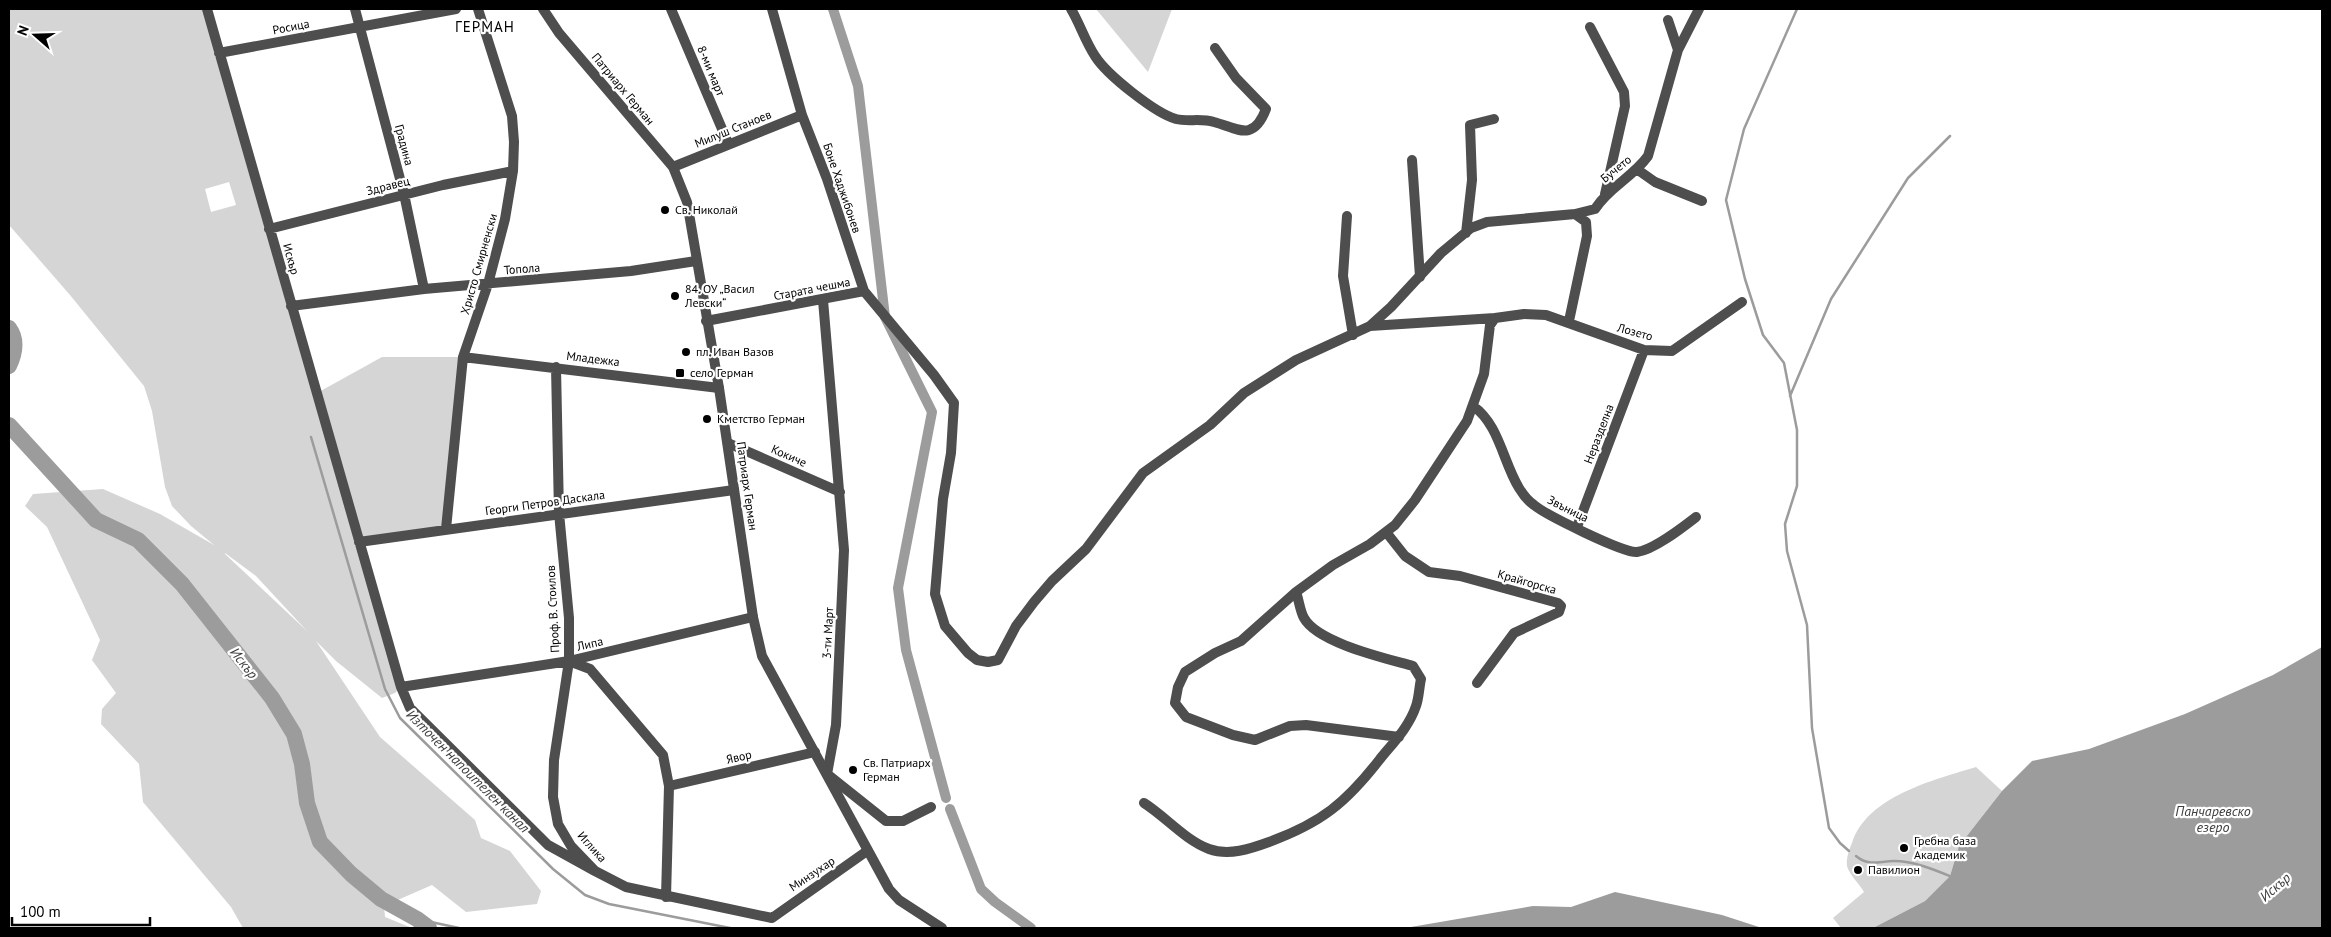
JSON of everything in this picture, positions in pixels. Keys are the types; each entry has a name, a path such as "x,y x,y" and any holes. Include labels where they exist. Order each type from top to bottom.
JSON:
{"street":[{"name":"Искър","path":"207,9 401,687 410,708 548,845 595,872"},
{"name":"Градина","path":"355,9 404,194 424,289"},
{"name":"Росица","path":"219,53 456,9"},
{"name":"Христо Смирненски","path":"446,529 463,358 488,284 506,219 513,171 514,142 512,116 478,9"},
{"name":"Патриарх Герман","path":"543,9 559,33 673,167 686,202 728,443 753,617 762,656 827,774 867,852 889,889 900,900 939,926"},
{"name":"8-ми март","path":"671,9 728,143"},
{"name":"Боне Хаджибонев","path":"772,9 802,115 827,179 864,292 934,375 954,404 951,453 944,499 935,594 945,626 972,657 977,660 988,662 998,660 1016,626 1034,602 1052,581 1086,549 1143,473 1210,425 1244,393 1270,374 1370,326"},
{"path":"1071,9 1096,58 1109,74 1165,115 1178,119 1215,122 1240,132 1248,130 1260,120 1266,109 1236,78 1216,48"},
{"name":"Бучето","path":"1370,326 1420,277 1441,253 1466,233 1487,222 1575,214 1595,209 1605,194 1638,170 1648,156 1678,50 1699,9"},
{"path":"1668,20 1678,50"},
{"path":"1590,27 1624,92 1625,106 1605,194"},
{"name":"Милуш Станоев","path":"673,167 728,143 802,115"},
{"path":"1466,233 1472,180 1470,125 1494,119"},
{"path":"1412,160 1420,277"},
{"path":"1638,170 1655,182 1702,201"},
{"name":"Здравец","path":"269,229 404,194 513,171"},
{"path":"1569,321 1587,236 1586,222 1575,214"},
{"path":"1347,216 1343,276 1353,335"},
{"name":"Топола","path":"291,306 424,289 630,271 696,261"},
{"name":"Старата чешма","path":"706,321 864,292"},
{"name":"3-ти Март","path":"822,300 844,550 836,725 827,774"},
{"name":"Лозето","path":"1370,326 1495,318 1524,314 1546,315 1569,321 1644,350 1672,351 1742,302"},
{"path":"1399,737 1306,725 1290,726 1255,740 1232,735 1186,717 1175,703 1184,672 1215,653 1241,641 1296,592 1333,565 1395,525 1435,472 1467,421 1484,374 1490,325 1495,318"},
{"name":"Неразделна","path":"1577,527 1644,350"},
{"name":"Младежка","path":"463,358 556,367 719,388"},
{"name":"Проф. В. Стоилов","path":"556,367 559,513 568,618 568,661 590,669 663,755 670,786 666,897"},
{"name":"Звъница","path":"1473,406 1482,412 1503,450 1518,487 1525,496 1534,505 1606,544 1638,552 1668,539 1696,517"},
{"name":"Кокиче","path":"728,443 840,492"},
{"name":"Георги Петров Даскала","path":"359,542 734,490"},
{"name":"Крайгорска","path":"1386,532 1405,556 1429,572 1460,576 1558,603 1561,606 1558,612 1514,633 1477,682"},
{"path":"1144,802 1164,816 1175,828 1210,849 1231,852 1254,847 1307,827 1334,810 1364,781 1399,737 1416,706 1421,679 1412,666 1322,636 1304,618 1296,592"},
{"name":"Липа","path":"401,687 568,661 753,617"},
{"name":"Иглика","path":"568,661 554,760 553,796 558,824 571,846 595,872 626,887 772,918"},
{"name":"Явор","path":"670,786 815,752"},
{"path":"827,774 886,821 904,821 931,807"},
{"name":"Минзухар","path":"772,918 867,852"}],"shaded area":[{"path":"9,9 207,9 317,393 382,357 463,357 446,529 360,542 401,687 395,693 382,698 336,661 316,641 380,737 475,820 481,838 510,851 541,891 537,904 466,912 432,885 384,906 385,917 412,928 243,928 231,907 143,802 139,764 101,724 102,709 116,693 92,660 100,640 47,527 25,506 33,494 103,489 160,514 214,545 191,526 172,506 165,487 152,411 144,386 70,295 9,225","holes":["229,182 236,205 211,212 205,189","225,554 256,576 307,631"]},
{"path":"1096,9 1172,9 1148,72"},
{"name":"Гребна база Академик","path":"1976,767 2002,791 1959,846 1950,876 1925,901 1873,928 1841,928 1833,918 1864,892 1847,866 1847,857 1860,827 1872,813 1904,792 1922,784"}],"water":[{"name":"Панчаревско езеро","path":"2322,647 2322,928 1873,928 1925,901 1950,876 1959,846 2002,791 2032,761 2089,749 2185,714 2273,675"},
{"path":"1615,892 1722,915 1762,928 1376,928 1411,927 1533,906 1571,907"}],"waterway":[{"path":"833,9 858,86 885,317 932,412 898,588 906,650 946,798"},
{"path":"1797,9 1744,129 1726,200 1745,279 1763,335 1784,363 1797,430 1797,486 1785,524 1787,551 1807,625 1812,728 1829,828 1840,843 1849,851"},
{"path":"1790,396 1831,299 1908,178 1950,136"},
{"path":"9,328 15,342 9,366"},
{"path":"9,350 12,361"},
{"name":"Искър","path":"9,425 96,520 138,540 182,584 272,698 294,734 302,764 307,803 320,842 351,874 381,899 429,928"},
{"name":"Източен напоителен канал","path":"311,437 385,689 400,718 553,869 585,895 609,904 730,928"},
{"path":"950,809 981,889 995,902 1031,928"},
{"path":"1856,856 1874,863 1894,861 1924,866 1952,877"},
{"path":"417,919 459,928"}],"place":[{"name":"Св. Николай","path":"665,210"},
{"name":"84. ОУ „Васил Левски“","path":"675,296"},
{"name":"пл. Иван Вазов","path":"686,352"},
{"name":"село Герман","path":"680,373"},
{"name":"Кметство Герман","path":"707,419"},
{"name":"Св. Патриарх Герман","path":"853,770"},
{"name":"Гребна база Академик","path":"1904,848"},
{"name":"Павилион","path":"1858,870"}],"district":[{"name":"ГЕРМАН","path":"485,27"}]}
